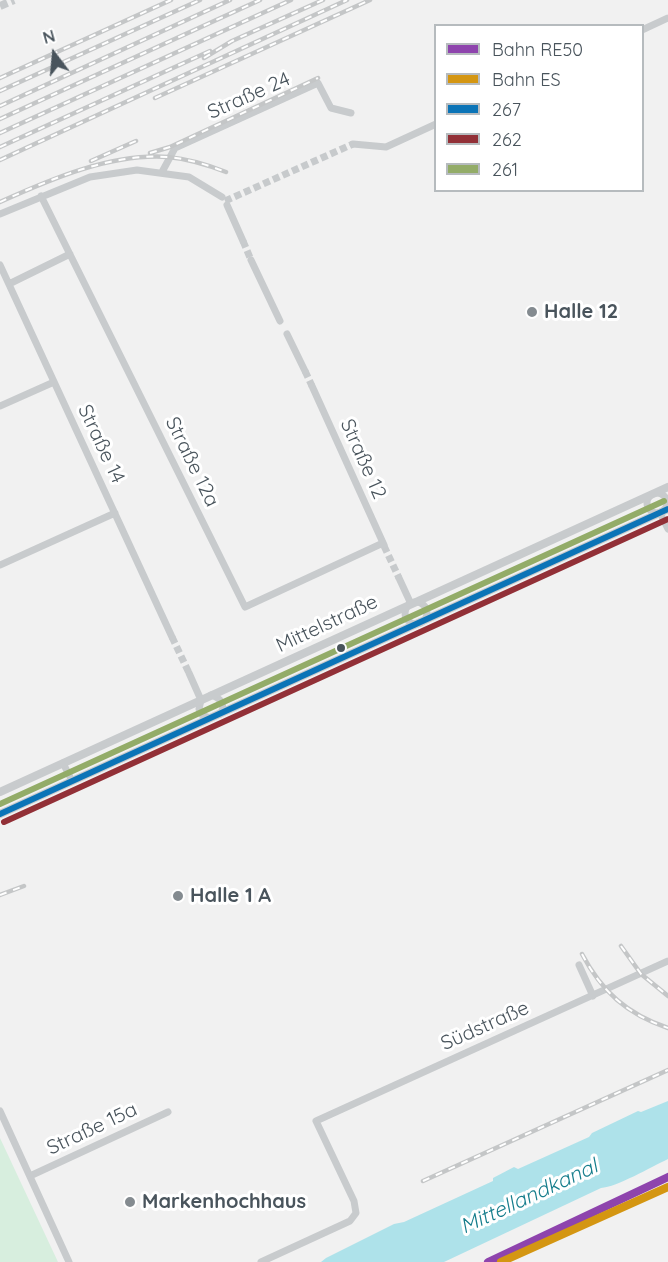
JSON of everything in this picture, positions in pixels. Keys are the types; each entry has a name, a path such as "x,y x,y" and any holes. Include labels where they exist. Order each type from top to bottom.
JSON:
{"street":[{"path":"644,29 668,18"},
{"name":"Straße 24","path":"162,172 175,148 318,83 331,108 351,112"},
{"path":"353,144 386,147 434,124"},
{"path":"0,214 90,177 137,170 189,177 213,189 222,197"},
{"name":"Straße 12a","path":"41,196 245,607 384,545"},
{"path":"227,205 243,241"},
{"path":"9,284 70,254"},
{"path":"251,260 280,321"},
{"name":"Straße 14","path":"0,265 172,637"},
{"path":"287,334 305,371"},
{"path":"0,406 54,382"},
{"name":"Straße 12","path":"312,386 384,545"},
{"name":"Mittelstraße","path":"0,792 668,487"},
{"path":"664,511 653,513 647,507 647,501 653,494 661,494 666,500 664,511 668,530"},
{"name":"Mittelstraße","path":"0,814 664,511"},
{"path":"0,564 115,513"},
{"path":"399,578 411,604"},
{"path":"420,602 426,608 426,618 420,623 411,623 406,617 405,610 411,604 420,602"},
{"path":"189,674 201,700 199,709 202,715 210,718"},
{"path":"211,695 220,698 223,703 224,709 220,714"},
{"path":"63,763 72,781"},
{"name":"Südstraße","path":"261,1262 350,1221 356,1213 354,1201 316,1121 668,961"},
{"path":"579,965 593,996"},
{"path":"0,1111 69,1262"},
{"name":"Straße 15a","path":"30,1176 168,1112"}],"green space":[{"path":"0,1138 58,1262 0,1262"}],"water":[{"name":"Mittellandkanal","path":"668,1101 668,1159 625,1180 601,1188 444,1262 321,1262 394,1224 404,1222 493,1181 493,1178 514,1167 518,1169 589,1137 592,1133 638,1111 641,1112"}],"tunnel":[{"path":"0,6 14,0"},
{"path":"225,201 353,144"},
{"path":"243,241 251,260"},
{"path":"305,371 312,386"},
{"path":"384,546 399,578"},
{"path":"172,637 189,673"}],"railway":[{"path":"0,78 171,0"},
{"path":"0,91 200,0"},
{"path":"0,106 230,0"},
{"path":"0,119 260,0"},
{"path":"0,133 291,0"},
{"path":"204,58 232,41 323,0"},
{"path":"0,160 347,0"},
{"path":"155,98 370,0"},
{"path":"0,147 210,51"},
{"path":"150,153 170,147 318,78"},
{"path":"91,161 136,141"},
{"path":"0,202 82,169 125,159 176,158 226,172"},
{"path":"0,895 24,886"},
{"path":"621,946 641,974 668,996"},
{"path":"582,954 598,980 617,1000 640,1016 668,1028"},
{"path":"423,1181 668,1070"}],"rail line":[{"name":"RE50","path":"488,1262 668,1177"},
{"name":"ES","path":"501,1262 668,1187"}],"transit line":[{"name":"261","path":"0,804 664,501"},
{"name":"267","path":"0,814 668,509"},
{"name":"262","path":"4,822 668,519"}],"place":[{"name":"Halle 12","path":"532,312"},
{"name":"Halle 1 A","path":"178,896"},
{"name":"Markenhochhaus","path":"130,1202"}]}
